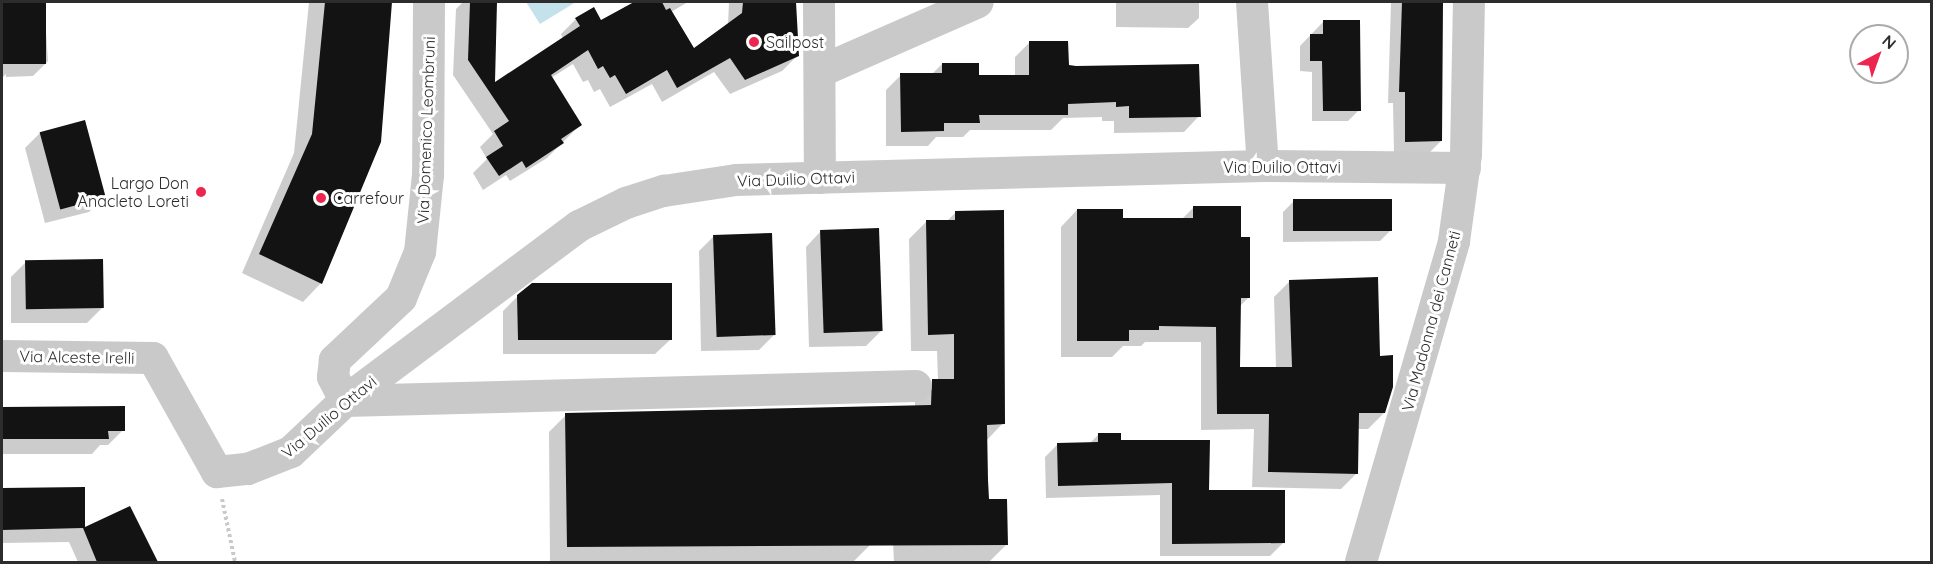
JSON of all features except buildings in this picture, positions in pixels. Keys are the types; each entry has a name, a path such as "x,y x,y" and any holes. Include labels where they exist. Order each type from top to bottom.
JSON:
{"street":[{"name":"Via Domenico Leombruni","path":"345,401 333,377 335,360 401,298 420,252 427,183 429,2"},
{"path":"819,2 820,178"},
{"path":"820,71 978,2"},
{"path":"1252,2 1263,166"},
{"name":"Via Madonna dei Canneti","path":"1361,562 1444,282 1465,168 1469,2"},
{"name":"Via Duilio Ottavi","path":"217,471 248,469 279,459 311,435 345,401 592,218 626,203 685,187 820,178 1263,166 1465,168"},
{"name":"Via Alceste Irelli","path":"2,356 153,358 217,471"},
{"path":"345,401 915,386"}],"path":[{"path":"217,471 235,562"}],"water":[{"path":"526,2 576,2 540,24"}],"place":[{"name":"Sailpost","path":"754,42"},
{"name":"Largo Don Anacleto Loreti","path":"201,192"},
{"name":"Carrefour","path":"321,198"}]}
